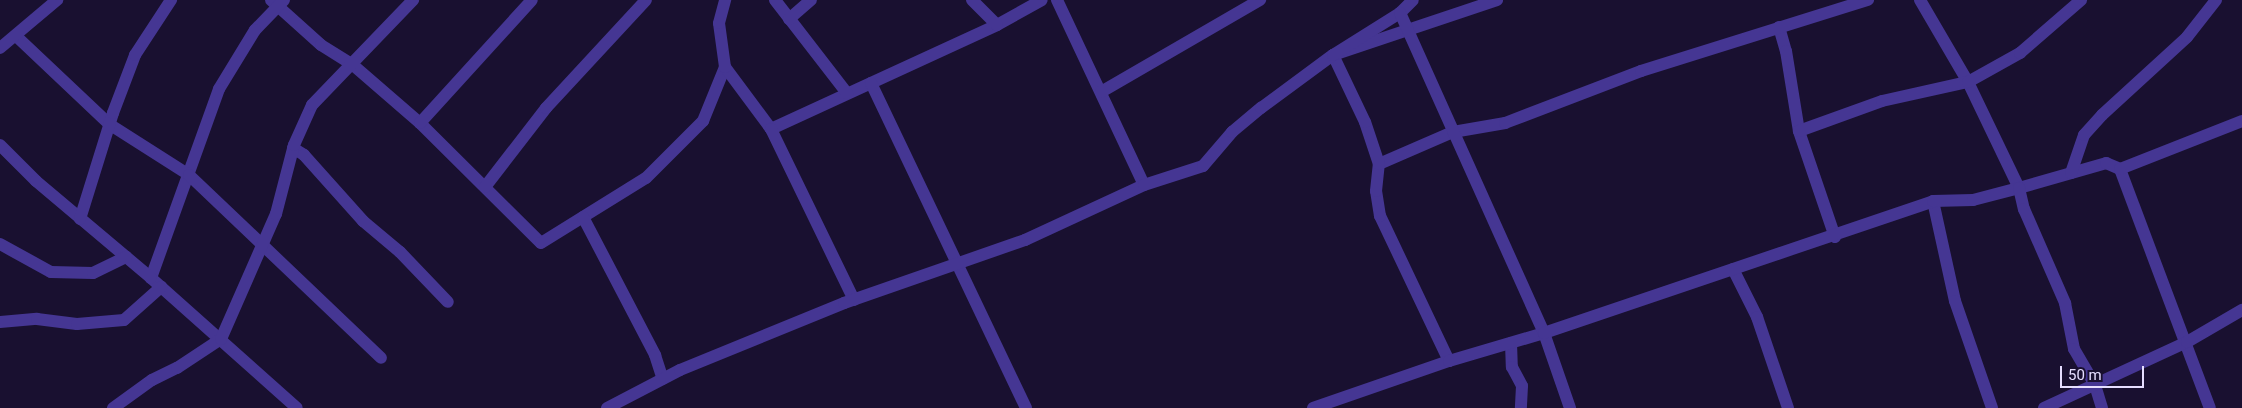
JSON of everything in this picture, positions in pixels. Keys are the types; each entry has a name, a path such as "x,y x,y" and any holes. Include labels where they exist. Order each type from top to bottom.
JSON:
{"street":[{"path":"0,48 57,0"},
{"path":"80,218 109,124 135,55 171,0"},
{"path":"113,408 152,380 177,368 221,339 276,214 293,148 312,105 353,65 413,0"},
{"path":"420,122 532,0"},
{"path":"485,187 546,108 646,0"},
{"path":"725,0 718,22 725,67 772,129 854,300"},
{"path":"775,0 847,94"},
{"path":"789,19 811,0"},
{"path":"972,0 997,25"},
{"path":"772,129 997,25 1042,0"},
{"path":"1058,0 1144,186"},
{"path":"1101,92 1260,0"},
{"path":"607,408 663,379 854,300 958,266 1025,240 1144,186 1203,166 1232,132 1334,55 1400,13 1413,0"},
{"path":"1334,55 1497,0"},
{"path":"1379,164 1453,132 1505,123 1641,71 1868,0"},
{"path":"1920,0 1968,82 2018,188 2024,208 2065,303 2074,349 2095,385 2102,408"},
{"path":"1798,131 1882,101 1968,82 2020,53 2081,0"},
{"path":"2071,173 2080,145 2090,128 2187,37 2216,0"},
{"path":"151,278 190,176 219,89 255,30 277,2 321,45 353,65 420,122 541,243 646,178 703,120 725,67"},
{"path":"1400,13 1544,333 1570,408"},
{"path":"1779,28 1786,51 1798,131 1835,236"},
{"path":"16,36 109,124 190,176 381,358"},
{"path":"1334,55 1365,122 1379,164 1376,191 1380,216 1449,361"},
{"path":"871,83 1026,408"},
{"path":"1314,408 1449,361 1544,333 1733,268 1835,236 1933,201 1973,200 2106,163 2120,169 2242,121"},
{"path":"0,145 80,218 162,287 297,408"},
{"path":"293,148 304,155 363,221 400,252 448,302"},
{"path":"2120,169 2187,342 2210,408"},
{"path":"1933,201 1955,301 1992,408"},
{"path":"583,217 655,355 663,379"},
{"path":"0,244 51,272 93,273 126,257"},
{"path":"1733,268 1757,317 1788,408"},
{"path":"0,322 37,319 77,324 124,320 162,287"},
{"path":"2044,408 2187,342 2242,310"},
{"path":"1510,343 1512,367 1522,386 1521,408"}]}
